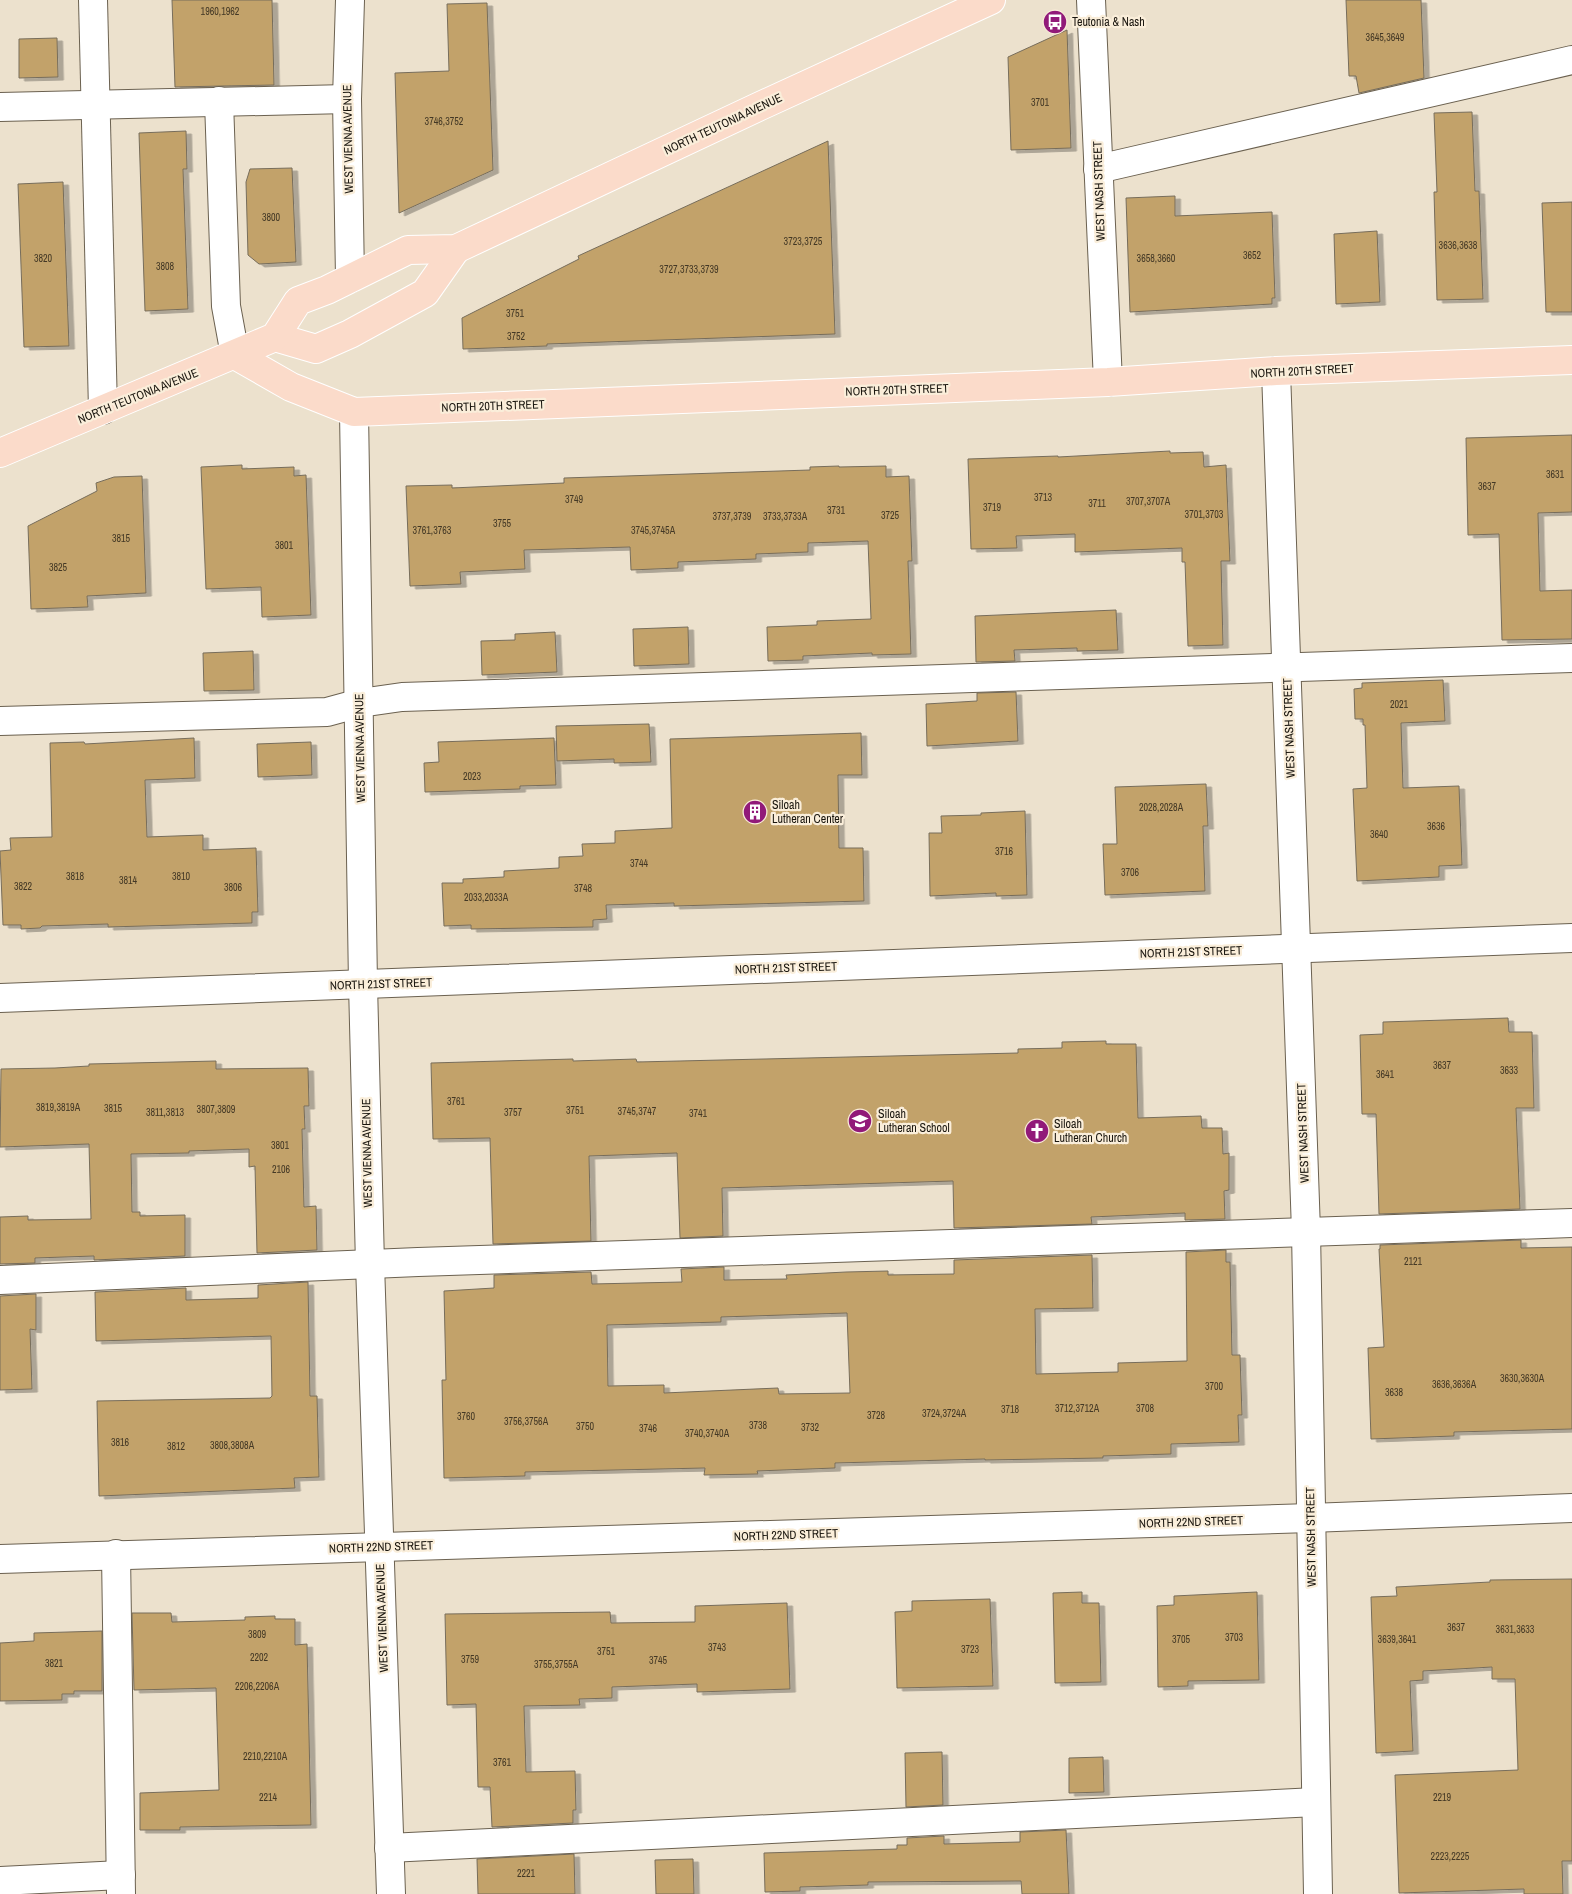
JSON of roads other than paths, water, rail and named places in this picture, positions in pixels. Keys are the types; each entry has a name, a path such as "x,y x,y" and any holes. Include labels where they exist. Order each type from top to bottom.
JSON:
{"main road":[{"name":"NORTH TEUTONIA AVENUE","path":"0,453 275,337 298,301 408,250 456,250 991,0"},
{"name":"NORTH TEUTONIA AVENUE","path":"275,337 316,349 350,334 425,293 456,250"},
{"name":"NORTH 20TH STREET","path":"235,355 291,387 354,412 1108,382 1276,371 1572,360"}],"street":[{"path":"93,0 103,410"},
{"name":"WEST VIENNA AVENUE","path":"350,0 347,99 350,278"},
{"name":"WEST NASH STREET","path":"1091,0 1108,382"},
{"path":"1098,169 1572,60"},
{"path":"0,107 347,99"},
{"path":"219,101 226,306 235,355"},
{"name":"WEST NASH STREET","path":"1276,371 1306,1231 1318,1894"},
{"name":"WEST VIENNA AVENUE","path":"354,412 363,984 370,1264 391,1894"},
{"path":"0,721 327,712 360,703 402,697 1572,658"},
{"name":"NORTH 21ST STREET","path":"0,998 1572,938"},
{"path":"0,1280 370,1264 1572,1223"},
{"name":"NORTH 22ND STREET","path":"0,1559 1572,1508"},
{"path":"0,1881 121,1885 116,1554"},
{"path":"390,1848 1316,1802"}],"place":[{"name":"Teutonia & Nash","path":"1055,22"},
{"name":"Siloah Lutheran Center","path":"755,812"},
{"name":"Siloah Lutheran School","path":"860,1121"},
{"name":"Siloah Lutheran Church","path":"1037,1131"}]}
